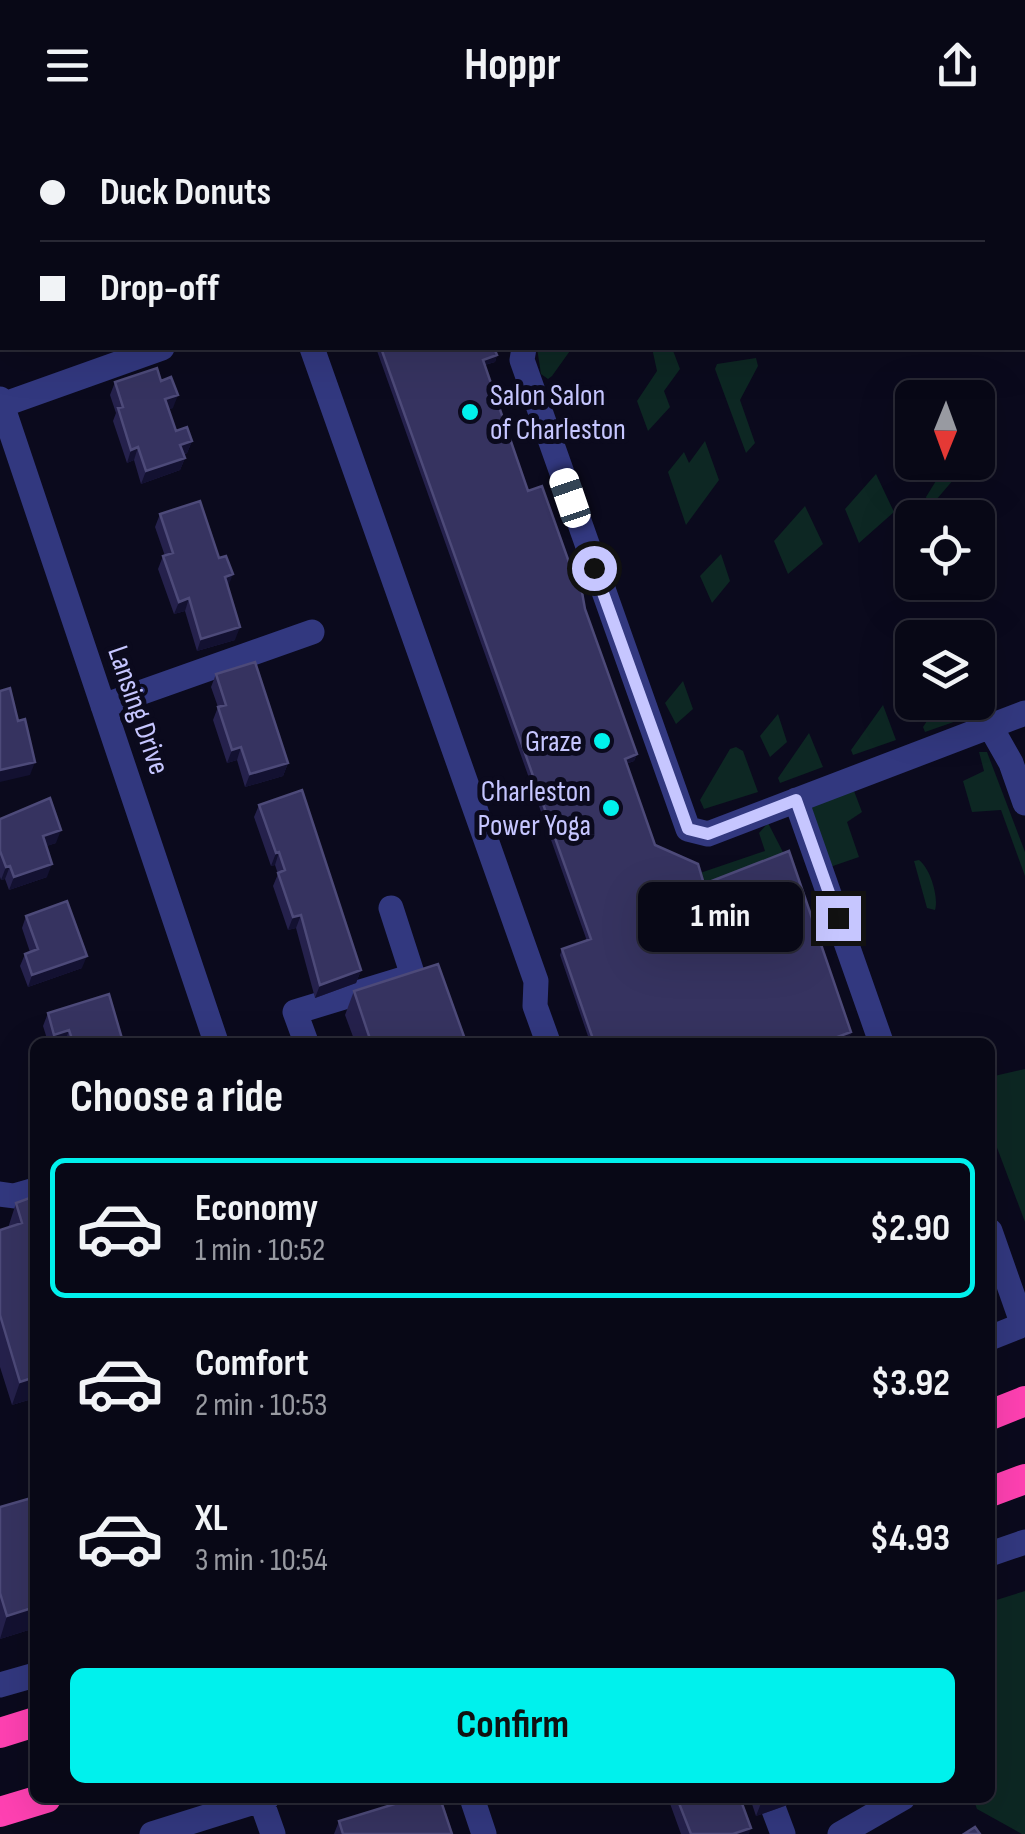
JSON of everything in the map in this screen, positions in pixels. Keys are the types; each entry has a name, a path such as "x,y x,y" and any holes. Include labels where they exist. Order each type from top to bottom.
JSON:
{"highway":[{"path":"995,1413 1025,1401"},
{"path":"995,1490 1025,1479"},
{"path":"0,1733 30,1724"},
{"path":"0,1812 30,1803"}],"street":[{"path":"1,402 156,350"},
{"path":"313,350 536,981 535,1006 547,1038"},
{"path":"524,350 522,360 688,829 708,834 1025,712"},
{"name":"Lansing Drive","path":"1,402 215,1038"},
{"path":"104,706 312,632"},
{"path":"990,726 1012,764 1025,803"},
{"path":"796,800 880,1038"},
{"path":"305,1038 295,1012 413,976 391,908"},
{"path":"0,1194 14,1196 30,1191"},
{"path":"995,1252 1024,1325 995,1336"},
{"path":"995,1552 1025,1542"},
{"path":"0,1686 30,1676"},
{"path":"152,1834 251,1803"},
{"path":"265,1803 274,1834"},
{"path":"474,1803 484,1834"},
{"path":"840,1834 894,1803"}],"green space":[{"path":"537,350 571,350 552,376 548,379 541,374"},
{"path":"652,350 673,350 680,369 664,391 670,407 648,431 637,401 657,371"},
{"path":"756,358 758,366 740,400 755,443 746,453 715,369 717,364"},
{"path":"705,441 719,480 686,525 668,472 684,452 689,463"},
{"path":"876,474 894,512 859,543 845,509"},
{"path":"936,480 953,480 936,500 926,497"},
{"path":"805,506 823,544 788,574 774,541"},
{"path":"721,554 730,581 712,603 700,576"},
{"path":"683,681 693,709 676,724 665,703"},
{"path":"883,705 896,740 853,755 851,750"},
{"path":"778,714 787,742 770,757 760,736"},
{"path":"928,720 959,720 925,732 923,727"},
{"path":"809,733 823,767 780,783 778,778"},
{"path":"730,749 743,751 758,792 704,809 700,800"},
{"path":"979,752 987,752 1025,852 1025,876 1001,810 972,812 963,781 984,771"},
{"path":"854,791 862,812 847,822 859,857 830,867 807,807"},
{"path":"768,823 786,858 705,889 700,873 765,851 759,833"},
{"path":"919,860 933,883 935,910 927,908 914,861"},
{"path":"1025,1069 1025,1222 995,1142 995,1076"},
{"path":"1025,1591 1025,1834 977,1809 975,1803 995,1803 995,1600"}],"building":[{"path":"382,350 495,350 497,355 483,360 528,491 542,486 576,582 580,581 585,609 637,754 625,759 655,845 698,864 704,884 789,851 851,1032 835,1038 593,1038 562,949 591,939"},
{"path":"157,368 161,381 171,377 178,395 165,399 176,431 187,427 192,441 180,445 185,458 146,471 138,447 131,450 118,408 123,407 115,382"},
{"path":"200,501 219,558 226,556 233,574 225,577 240,627 201,639 189,598 179,602 163,556 173,553 160,514"},
{"path":"255,662 288,763 250,774 241,747 232,750 218,707 226,705 216,674"},
{"path":"10,688 18,721 25,719 35,762 0,770 0,691"},
{"path":"302,790 361,970 320,985 301,915 293,917 278,873 285,870 259,805"},
{"path":"50,798 61,830 43,836 52,864 14,877 0,851 0,819"},
{"path":"67,901 87,956 32,975 25,954 38,949 26,916"},
{"path":"438,964 465,1038 370,1038 354,991"},
{"path":"109,994 122,1038 72,1038 69,1030 54,1035 48,1013"},
{"path":"30,1198 30,1379 20,1382 0,1315 0,1230 22,1223 16,1203"},
{"path":"30,1498 30,1609 7,1616 0,1593 0,1507"},
{"path":"398,1803 442,1803 452,1834 343,1834 339,1821"},
{"path":"679,1803 742,1803 751,1828 733,1834 691,1834"}],"place":[{"name":"Salon Salon of Charleston","path":"470,412"},
{"name":"Graze","path":"602,741"},
{"name":"Charleston Power Yoga","path":"611,808"}],"route":[{"path":"594,568 678,811 688,829 708,834 796,800 838,918"}]}
